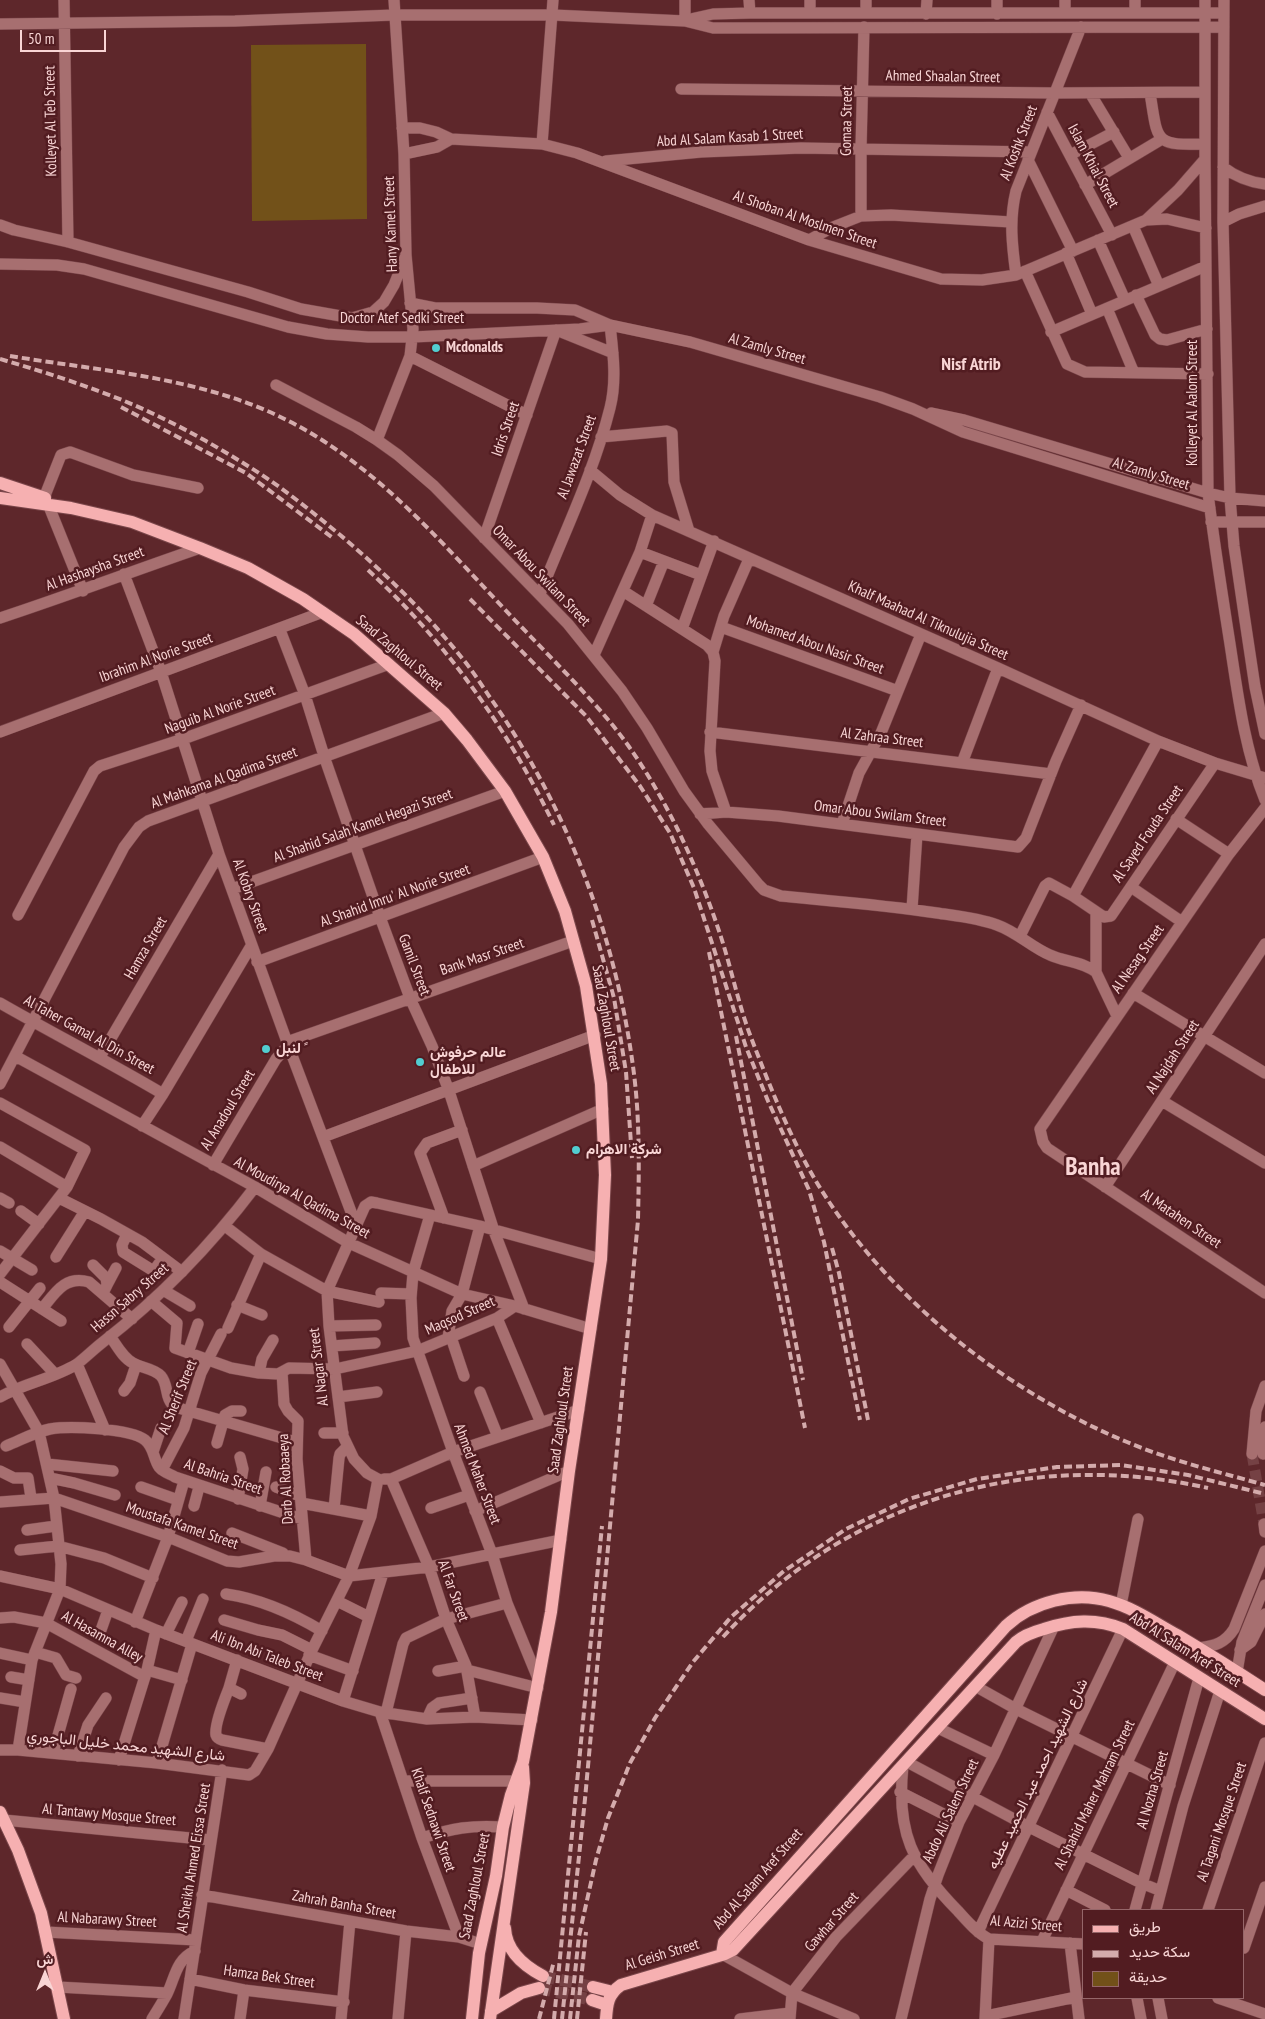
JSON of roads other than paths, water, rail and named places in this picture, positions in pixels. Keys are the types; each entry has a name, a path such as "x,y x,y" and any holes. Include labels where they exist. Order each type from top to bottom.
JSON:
{"main road":[{"name":"Saad Zaghloul Street","path":"0,483 46,501 132,522 248,568 303,599 354,634 444,714 505,791 543,858 565,911 586,986 595,1035 603,1109 605,1176 601,1259 569,1471 551,1612 520,1782 490,2015"},
{"name":"Saad Zaghloul Street","path":"0,498 46,501"},
{"name":"Abd Al Salam Aref Street","path":"1265,1690 1199,1648 1121,1605 1107,1600 1086,1598 1062,1599 1036,1607 1013,1620 906,1737 724,1942 722,1954 733,1950 1022,1637 1059,1624 1086,1620 1109,1623 1123,1629 1265,1719"},
{"path":"1059,1624 1069,1615 1067,1603 1062,1599"},
{"path":"1099,1622 1097,1608 1103,1601 1107,1600"},
{"path":"906,1737 904,1742 906,1748 911,1751 919,1748"},
{"path":"880,1766 889,1768 892,1774 891,1780"},
{"name":"Saad Zaghloul Street","path":"472,2019 475,1978 496,1876 503,1828 520,1782"},
{"path":"2,1816 25,1867 46,1932 64,2019"},
{"path":"490,2015 515,1995 541,1982 514,1953 505,1932 504,1917"},
{"name":"Al Geish Street","path":"613,1992 626,1983 722,1954"},
{"path":"607,2005 592,1994 613,1992"},
{"path":"606,2019 607,2005 613,1992"}],"street":[{"name":"Kolleyet Al Teb Street","path":"64,0 68,242"},
{"name":"Hany Kamel Street","path":"377,440 410,356 413,337 406,255 404,154 394,0"},
{"path":"542,144 553,0"},
{"path":"684,0 685,21"},
{"path":"749,0 750,13"},
{"path":"810,0 810,13"},
{"path":"866,0 866,13"},
{"path":"926,14 927,0"},
{"path":"996,0 997,14"},
{"path":"1066,0 1066,13"},
{"path":"1135,0 1135,13"},
{"name":"Kolleyet Al Aalom Street","path":"1205,0 1208,493 1241,711 1265,800"},
{"path":"1224,0 1223,222 1230,498 1244,614 1265,734"},
{"path":"685,21 713,14 750,13 1224,13"},
{"path":"0,24 235,21 394,15 553,14 685,21 713,28 1224,27"},
{"name":"Gomaa Street","path":"861,216 860,148 864,27"},
{"name":"Al Koshk Street","path":"1080,27 1016,191 1011,222 1011,238 1020,273 1067,364 1075,369 1085,372 1208,374"},
{"name":"Ahmed Shaalan Street","path":"681,89 1054,93 1205,92"},
{"path":"1090,93 1129,158"},
{"path":"1150,93 1156,129 1162,139 1175,145 1205,144"},
{"name":"Islam Khial Street","path":"1047,112 1112,235"},
{"name":"Al Shoban Al Moslmen Street","path":"402,128 420,128 436,132 451,139 542,144 602,161 809,240 941,279 982,280 1020,273 1133,226 1146,220 1178,190 1205,160"},
{"path":"1070,156 1114,132"},
{"name":"Al Shoban Al Moslmen Street","path":"404,154 437,147 451,139"},
{"path":"1085,184 1162,139"},
{"name":"Abd Al Salam Kasab 1 Street","path":"602,161 736,150 860,148 1030,156"},
{"path":"1030,156 1070,252 1092,314"},
{"path":"1223,167 1235,176 1251,182 1265,184"},
{"path":"1223,222 1239,214 1265,206"},
{"path":"809,240 832,227 861,216 891,215 1011,222"},
{"name":"Al Shoban Al Moslmen Street","path":"1146,220 1166,219 1206,228"},
{"name":"Doctor Atef Sedki Street","path":"0,225 248,292 301,309 335,316 358,317 379,308 389,296 406,255"},
{"path":"1133,226 1159,286"},
{"path":"1098,240 1125,300"},
{"name":"Doctor Atef Sedki Street","path":"0,264 57,265 84,269 288,327 327,334 368,337 413,337 556,330 610,325"},
{"path":"1051,332 1206,266"},
{"path":"1136,295 1155,335 1160,339 1167,340 1207,329"},
{"name":"Doctor Atef Sedki Street","path":"410,303 435,308 575,310 610,325"},
{"path":"1107,308 1134,373"},
{"path":"327,334 335,316"},
{"name":"Al Zamly Street","path":"610,325 690,342 880,397 913,409 963,432 1210,508"},
{"name":"Al Jawazat Street","path":"540,594 590,470 610,408 613,385 613,353 610,325"},
{"path":"556,330 613,353"},
{"name":"Idris Street","path":"484,538 556,330"},
{"path":"410,356 526,415"},
{"name":"Omar Abou Swilam Street","path":"276,385 356,427 417,470 540,594 594,655 647,728 684,791 700,814 758,885 771,894 781,896 912,909 982,920 1008,929 1049,955 1079,963 1096,972"},
{"name":"Al Zamly Street","path":"913,409 973,423 1208,493 1230,498 1265,501"},
{"path":"601,437 672,433 674,482 689,531"},
{"path":"83,591 46,501 62,455 70,452 132,475 198,488"},
{"name":"Khalf Maahad Al Tiknulujia Street","path":"590,470 620,495 652,515 714,541 749,559 998,668 1158,741 1215,763 1260,777"},
{"path":"594,655 640,552 652,515"},
{"path":"1211,522 1265,522"},
{"path":"682,629 714,541"},
{"name":"Al Hashaysha Street","path":"0,618 83,591 124,574 200,548"},
{"path":"640,552 701,574"},
{"path":"726,812 712,771 710,732 714,652 721,627 749,559"},
{"path":"646,606 664,561"},
{"name":"Al Kobry Street","path":"124,574 161,672 219,854 251,946 356,1225"},
{"path":"623,591 708,645 714,652"},
{"name":"Ibrahim Al Norie Street","path":"0,732 280,630 323,612"},
{"name":"Mohamed Abou Nasir Street","path":"721,627 898,691"},
{"name":"Gamil Street","path":"280,630 305,695 354,845 380,917 410,998 432,1046 449,1091 519,1308"},
{"path":"842,824 859,773 888,718 921,634"},
{"name":"Naguib Al Norie Street","path":"18,915 94,771 100,766 183,739 390,664"},
{"path":"962,763 998,668"},
{"path":"1051,774 1081,705"},
{"path":"1241,711 1259,706"},
{"name":"Al Mahkama Al Qadima Street","path":"0,1084 130,836 148,822 202,801 444,714"},
{"name":"Al Zahraa Street","path":"710,732 1051,774"},
{"path":"1073,896 1158,741"},
{"name":"Al Sayed Fouda Street","path":"1100,914 1113,914 1215,763"},
{"name":"Omar Abou Swilam Street","path":"700,814 726,812 842,824 1013,847 1020,845 1026,838 1051,774"},
{"name":"Al Shahid Salah Kamel Hegazi Street","path":"232,889 505,791"},
{"name":"Al Nesag Street","path":"1040,1128 1229,854 1265,808"},
{"path":"1176,819 1229,854"},
{"path":"912,909 917,834"},
{"name":"Hamza Street","path":"100,1057 219,854"},
{"name":"Al Shahid Imru' Al Norie Street","path":"257,962 543,858"},
{"path":"1020,936 1045,886 1051,883 1100,914 1096,972 1117,1016"},
{"path":"1130,887 1182,922"},
{"name":"Bank Masr Street","path":"288,1045 410,998 573,941"},
{"name":"Al Najdah Street","path":"1105,1187 1265,944"},
{"path":"142,1126 251,946"},
{"path":"1133,993 1265,1073"},
{"name":"Al Taher Gamal Al Din Street","path":"0,1002 163,1094"},
{"path":"323,1137 595,1035"},
{"name":"Al Anadoul Street","path":"213,1166 276,1059 288,1045"},
{"name":"Al Moudirya Al Qadima Street","path":"15,1056 213,1166 255,1187 349,1243 462,1294 591,1329"},
{"path":"1162,1101 1265,1163"},
{"path":"0,1103 84,1148 85,1152 67,1187 0,1274"},
{"path":"473,1166 603,1109"},
{"name":"Al Matahen Street","path":"1040,1128 1043,1142 1047,1148 1265,1293"},
{"path":"444,1218 420,1153 427,1143 462,1130"},
{"path":"0,1147 67,1187"},
{"name":"Hassn Sabry Street","path":"0,1397 14,1389 77,1364 132,1320 182,1272 225,1226 255,1187"},
{"path":"59,1198 127,1234 182,1272"},
{"name":"Al Nagar Street","path":"378,1479 368,1473 354,1459 347,1447 343,1433 329,1326 327,1291 365,1206 371,1202 430,1214"},
{"path":"21,1210 39,1224"},
{"path":"56,1256 85,1211"},
{"path":"430,1214 601,1259"},
{"name":"Ahmed Maher Street","path":"430,1214 413,1273 411,1327 416,1351 452,1452 492,1554 507,1603 538,1684"},
{"path":"225,1226 261,1254 327,1291 380,1298 412,1294"},
{"path":"464,1376 450,1338 452,1311 462,1294 480,1226"},
{"path":"127,1234 122,1245 123,1252 152,1270 155,1269 163,1258"},
{"path":"0,1251 32,1270"},
{"name":"Al Sherif Street","path":"162,1470 184,1428 201,1373 224,1331 261,1254"},
{"path":"92,1265 106,1278 105,1289"},
{"path":"105,1289 116,1268"},
{"path":"42,1309 61,1286 74,1280 89,1282 105,1289 132,1320"},
{"path":"0,1282 61,1321"},
{"path":"9,1327 40,1288"},
{"path":"163,1290 190,1306"},
{"path":"151,1301 177,1323 175,1348 188,1353 198,1324"},
{"path":"237,1305 262,1315"},
{"name":"Maqsod Street","path":"188,1353 231,1368 259,1373 273,1374 289,1368 335,1369 416,1351 519,1308"},
{"path":"497,1318 541,1423"},
{"path":"329,1326 376,1325"},
{"path":"110,1336 124,1356 136,1364 158,1373 163,1378 170,1403 175,1407 296,1442"},
{"path":"259,1373 262,1359 273,1340"},
{"path":"332,1346 375,1343"},
{"path":"27,1344 55,1374"},
{"path":"0,1364 39,1432 54,1498 61,1564 60,1589 34,1656 18,1750"},
{"path":"77,1364 105,1430"},
{"path":"124,1391 130,1383 136,1364"},
{"name":"Darb Al Robaaeya","path":"282,1372 284,1404 288,1412 298,1421 296,1442 306,1560"},
{"path":"1265,1386 1256,1412 1258,1454 1265,1427"},
{"path":"338,1397 378,1392"},
{"path":"480,1392 498,1437"},
{"path":"217,1443 223,1422 229,1412 241,1410"},
{"path":"237,1660 216,1733 220,1739 268,1748 311,1652 349,1576 371,1516 378,1479 391,1479 452,1452 579,1410"},
{"name":"Al Bahria Street","path":"6,1446 39,1432 65,1428 119,1431 139,1436 148,1443 156,1462 162,1470 184,1481 302,1519"},
{"path":"153,1452 161,1428"},
{"path":"324,1433 343,1433"},
{"path":"334,1509 339,1458 340,1454 347,1447"},
{"path":"238,1499 243,1469 240,1457"},
{"path":"47,1464 112,1471"},
{"path":"0,1471 14,1478 28,1478 32,1498"},
{"path":"475,1511 569,1471"},
{"path":"260,1506 266,1472"},
{"path":"50,1478 115,1495"},
{"name":"Al Far Street","path":"391,1479 429,1567 446,1619 466,1668 475,1717"},
{"path":"135,1622 168,1537 184,1481"},
{"path":"194,1506 199,1486"},
{"path":"141,1487 178,1500"},
{"path":"276,1487 300,1500 371,1516"},
{"path":"430,1508 469,1495"},
{"name":"Moustafa Kamel Street","path":"0,1502 32,1498 54,1498 168,1537 227,1561 239,1562 274,1556 290,1556 349,1576 429,1567 561,1540"},
{"path":"1121,1605 1138,1519"},
{"path":"27,1530 56,1526"},
{"path":"232,1533 290,1556"},
{"path":"20,1550 58,1546 86,1552 153,1578"},
{"path":"1199,1648 1213,1646 1229,1636 1234,1629 1265,1551"},
{"path":"344,1701 383,1573"},
{"name":"Ali Ibn Abi Taleb Street","path":"0,1576 60,1589 161,1632 344,1701 383,1713 427,1719 475,1717 532,1720"},
{"path":"1237,1672 1240,1650 1265,1586"},
{"path":"226,1594 270,1605 322,1631"},
{"path":"157,1763 182,1680 189,1642 203,1599"},
{"path":"119,1760 161,1632 182,1602"},
{"path":"337,1602 370,1617"},
{"path":"383,1713 404,1641 446,1619 507,1603"},
{"path":"101,1630 108,1610"},
{"path":"1240,1650 1251,1642 1265,1614"},
{"name":"Al Hasamna Alley","path":"0,1618 14,1617 46,1623 146,1674 182,1680"},
{"path":"224,1620 264,1632 282,1635 311,1652 353,1671"},
{"name":"Abdo Ali Salem Street","path":"901,2019 934,1886 959,1822 1059,1624"},
{"name":"شارع الشهيد احمد عبد الحميد عطيه","path":"978,1932 1073,1737 1123,1629"},
{"path":"0,1653 56,1658 66,1675 76,1678"},
{"name":"Al Shahid Maher Mahram Street","path":"1042,1941 1175,1662"},
{"path":"438,1671 466,1668 538,1684"},
{"path":"11,1676 29,1680"},
{"name":"Al Nozha Street","path":"1135,1909 1199,1678"},
{"path":"976,1686 1016,1709 1170,1785"},
{"path":"229,1688 241,1694"},
{"path":"54,1753 71,1689"},
{"path":"1156,1909 1183,1806 1220,1691"},
{"path":"0,1698 25,1702"},
{"path":"78,1756 88,1725 106,1698"},
{"path":"427,1719 432,1708 438,1702 472,1698"},
{"name":"Khalf Sednawi Street","path":"383,1713 422,1838 458,1937"},
{"path":"938,1728 994,1755"},
{"name":"Al Tagani Mosque Street","path":"1208,1909 1265,1743"},
{"name":"شارع الشهيد محمد خليل الباجوري","path":"0,1750 157,1763 249,1775 255,1771 268,1748"},
{"path":"905,1764 1141,1883 1161,1891"},
{"name":"Al Azizi Street","path":"905,1764 900,1792 904,1833 934,1886 978,1932 989,1939 1082,1944"},
{"name":"Al Sheikh Ahmed Eissa Street","path":"184,2019 222,1770"},
{"path":"404,1781 520,1782"},
{"path":"900,1792 959,1822"},
{"name":"Al Tantawy Mosque Street","path":"2,1816 211,1840"},
{"path":"422,1838 461,1827 503,1828"},
{"name":"Gawhar Street","path":"792,1993 836,1937 915,1855"},
{"path":"1245,1945 1265,1887"},
{"path":"1066,1890 1103,1909"},
{"name":"Zahrah Banha Street","path":"202,1895 406,1931 458,1937 481,1944"},
{"path":"341,2019 350,1921"},
{"path":"398,2019 406,1931"},
{"name":"Al Nabarawy Street","path":"46,1932 195,1946"},
{"path":"989,1939 985,2017 1076,1997"},
{"path":"1070,1943 1078,2019"},
{"path":"152,2019 167,1993 178,1965 195,1946"},
{"path":"722,1954 792,1993 854,2019"},
{"name":"Hamza Bek Street","path":"190,1979 244,1990 344,2002"},
{"path":"58,1987 167,1993"},
{"path":"240,2019 244,1990"},
{"path":"740,2019 790,2016 792,1993"},
{"path":"1137,1999 1141,2019"},
{"path":"1158,1999 1162,2019"},
{"path":"1223,1999 1265,2014"}],"tunnel":[{"path":"1252,1454 1264,1524"},
{"path":"543,1976 593,1987"},
{"path":"539,1988 592,2000"}],"railway":[{"path":"10,356 172,382 235,398 302,428 336,449 399,500 456,557 586,695 620,734 646,773 677,828 701,882 721,937 747,1027 788,1128 829,1202 862,1246 899,1288 941,1326 985,1361 1031,1393 1079,1420 1144,1449 1265,1485"},
{"path":"0,359 122,400 204,440 263,475 285,491 372,563 434,625 480,682 543,783 585,876 615,974 634,1074 638,1128 638,1220 585,1799 562,2019"},
{"path":"121,407 246,473 333,538"},
{"path":"368,570 424,627 473,689 496,721 536,789 554,825"},
{"path":"470,599 586,716 640,786 670,833 694,888 746,1047 768,1101 809,1190 824,1242 860,1420"},
{"path":"592,920 614,998 626,1072 632,1158"},
{"path":"709,952 805,1428"},
{"path":"736,1036 803,1380"},
{"path":"832,1248 839,1273 868,1420"},
{"path":"570,2019 579,1936 596,1860 608,1818 630,1763 655,1718 693,1662 731,1617 784,1571 846,1529 909,1499 977,1479 1057,1467 1121,1465 1188,1475 1265,1494"},
{"path":"723,1637 772,1590 826,1550 884,1519 945,1496 1008,1481 1074,1475 1141,1477 1208,1488"},
{"path":"554,2019 602,1526"},
{"path":"577,2019 586,1932"},
{"path":"539,2019 554,1961"}],"place":[{"name":"Mcdonalds","path":"436,348"},
{"name":"لنبل ً","path":"266,1049"},
{"name":"عالم حرفوش للاطفال","path":"420,1062"},
{"name":"شركة الاهرام","path":"576,1150"}],"district":[{"name":"Nisf Atrib","path":"971,365"},
{"name":"Banha","path":"1093,1168"}]}
